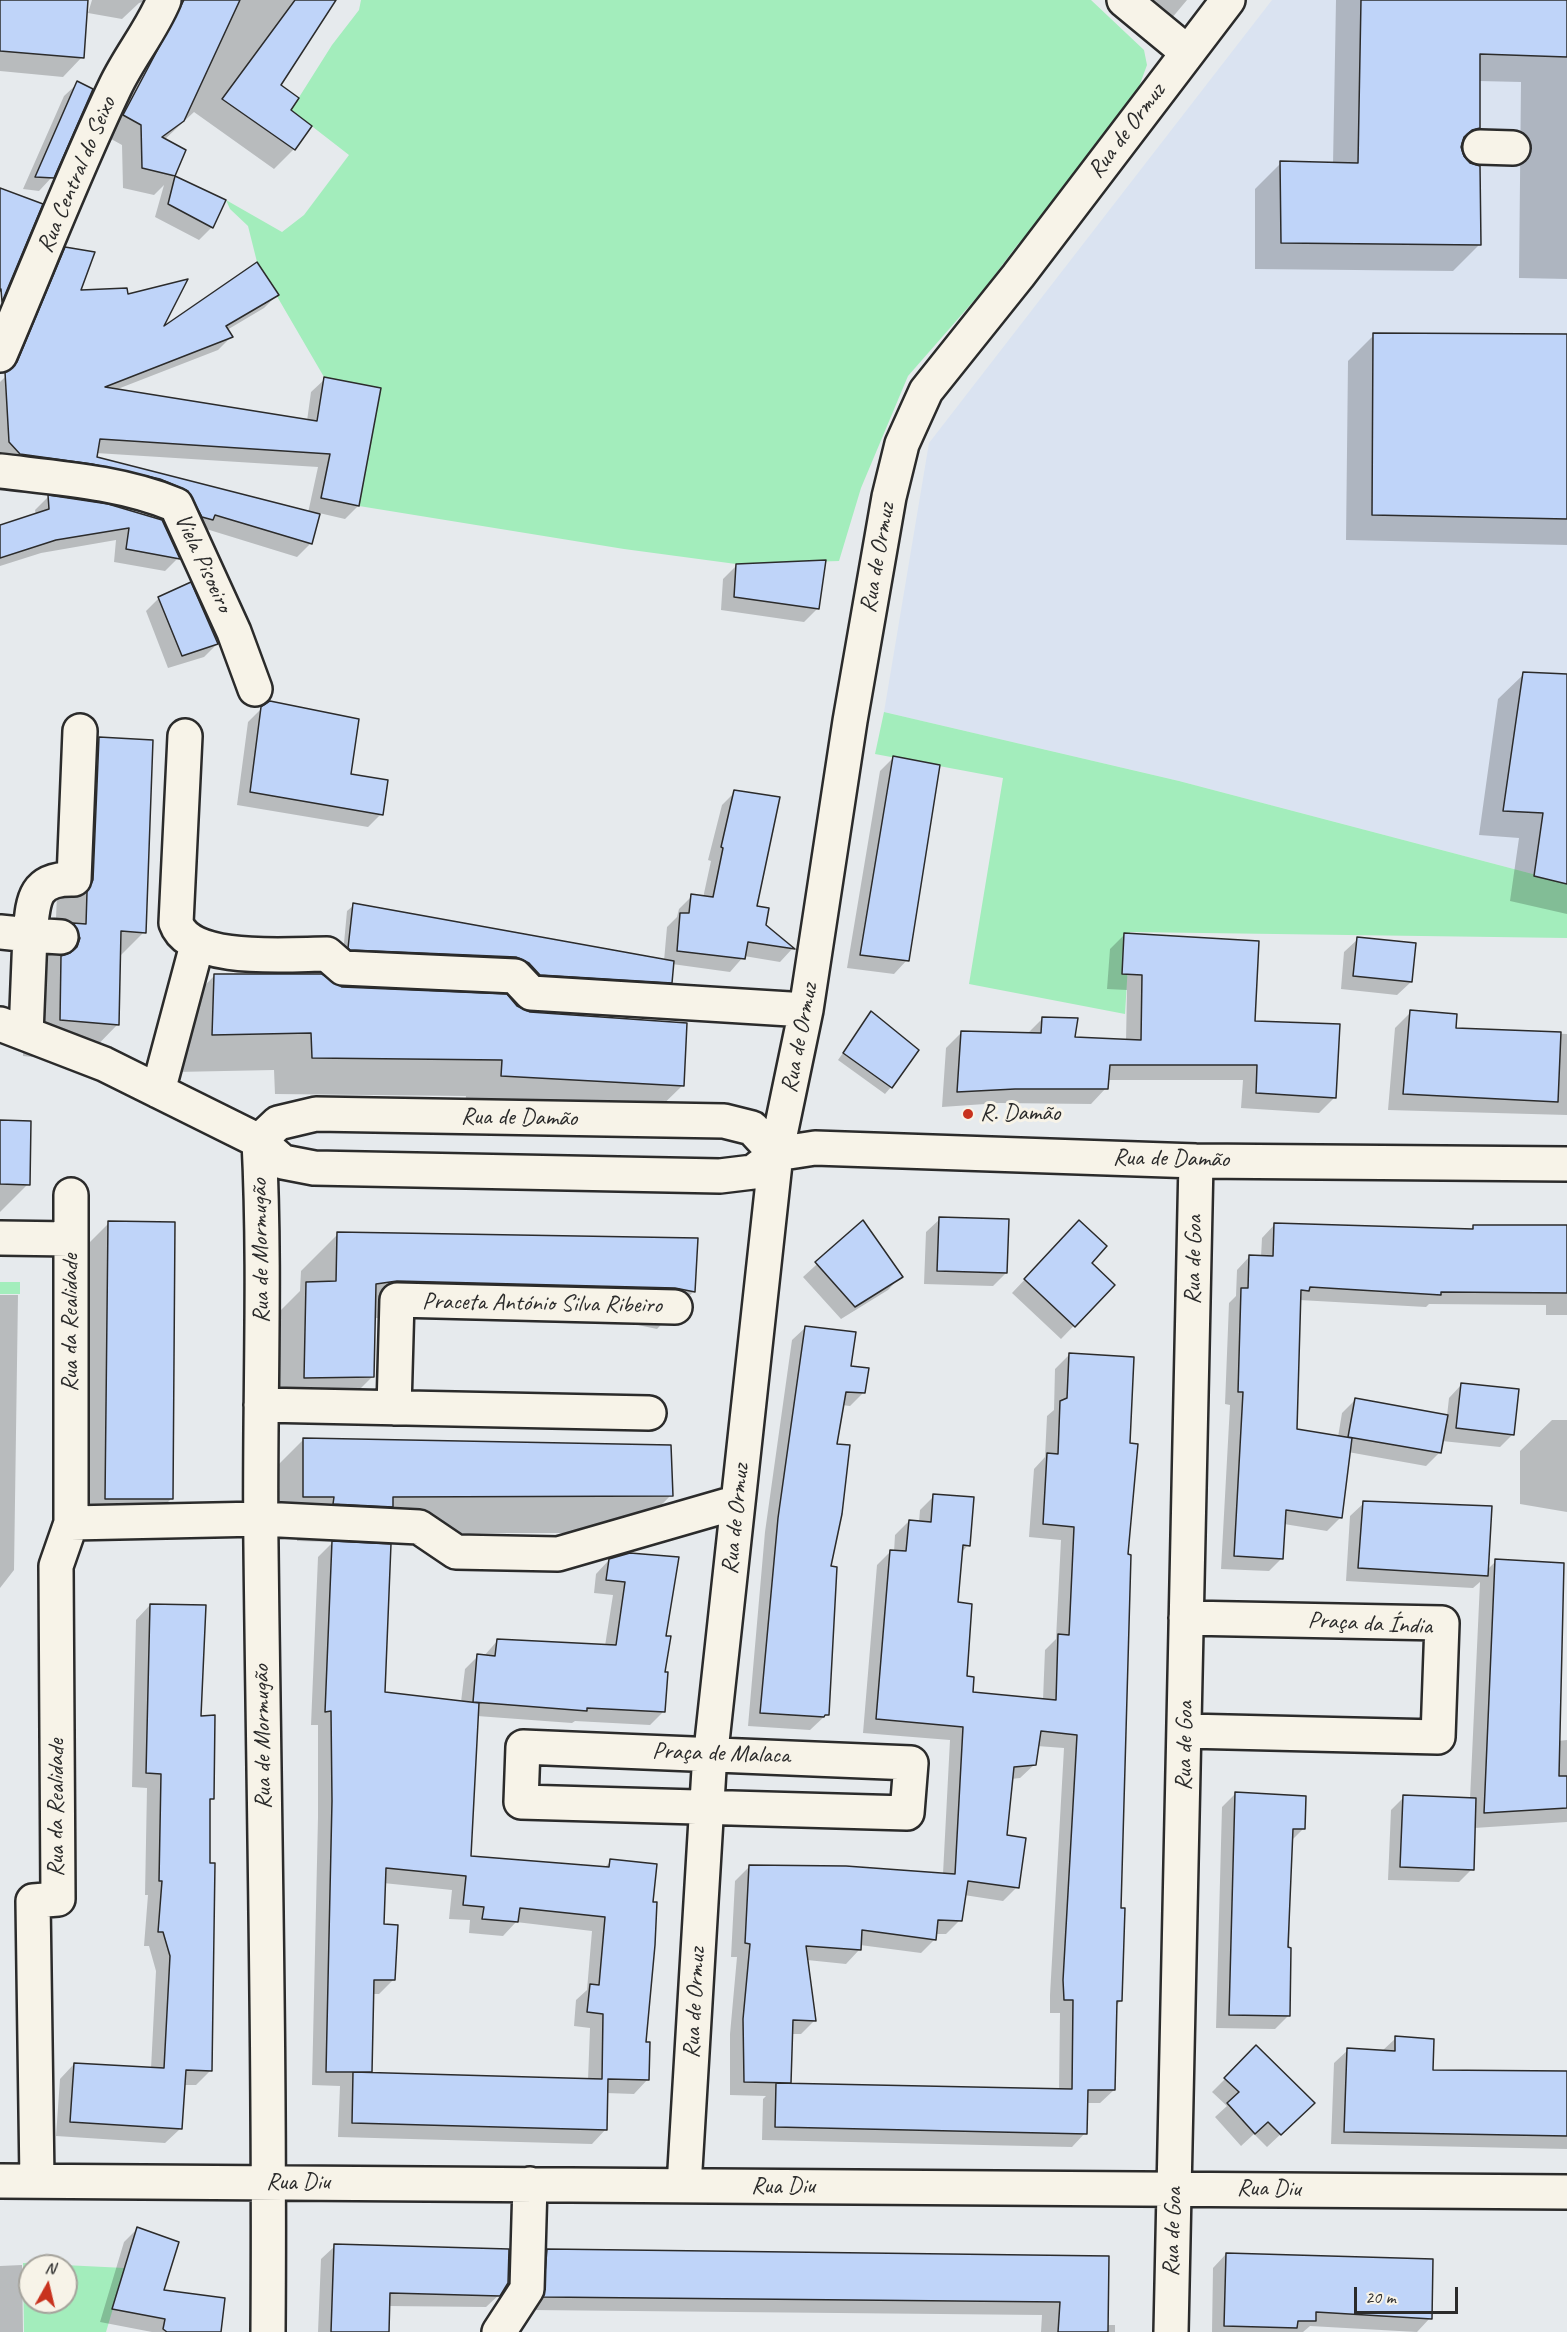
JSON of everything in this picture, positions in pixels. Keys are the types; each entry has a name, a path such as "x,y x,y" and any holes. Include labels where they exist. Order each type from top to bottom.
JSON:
{"street":[{"name":"Rua Central do Seixo","path":"0,355 120,76 156,20 164,0"},
{"path":"1124,0 1187,52"},
{"name":"Rua de Ormuz","path":"684,2186 706,1808 776,1154 806,1010 850,721 889,497 912,417 926,391 1018,276 1228,0"},
{"path":"1480,147 1513,148"},
{"name":"Viela Pisoeiro","path":"0,471 89,482 160,498 176,505 234,632 255,689"},
{"path":"13,1029 36,895 45,884 57,879 74,879 80,730"},
{"path":"184,736 176,923 183,936 212,949 327,954 343,968 515,976 531,993 806,1010"},
{"path":"158,1091 212,949"},
{"name":"Rua de Damão","path":"13,1029 104,1064 258,1141 283,1162 314,1168 720,1176 753,1172 776,1154 815,1148 1196,1161 1567,1164"},
{"name":"Rua de Damão","path":"258,1141 278,1123 316,1114 712,1121 752,1128 776,1154"},
{"name":"Rua de Mormugão","path":"258,1141 263,1212 261,1520 269,2182 268,2332"},
{"name":"Rua de Goa","path":"1171,2332 1186,1731 1186,1618 1196,1161"},
{"name":"Rua da Realidade","path":"37,2181 33,1901 58,1899 56,1566 71,1523 71,1195"},
{"path":"0,1238 71,1239"},
{"name":"Praceta António Silva Ribeiro","path":"394,1408 397,1300 675,1307"},
{"path":"261,1405 649,1413"},
{"path":"71,1523 261,1520 419,1527 456,1552 558,1554 738,1502"},
{"name":"Praça da Índia","path":"1186,1618 1442,1623 1438,1737 1186,1731"},
{"name":"Praça de Malaca","path":"523,1747 911,1763 907,1813 706,1808 521,1802 523,1747"},
{"name":"Rua Diu","path":"0,2181 1567,2192"},
{"path":"499,2332 527,2289 530,2184"}],"shaded area":[{"path":"1272,0 1567,0 1567,883 1179,781 884,712 929,443"}],"green space":[{"path":"361,0 1091,0 1144,50 1147,65 1133,103 1050,214 1018,244 985,288 908,376 861,488 839,561 736,564 624,549 359,506 381,389 324,377 257,262 248,226 230,209 226,200 282,232 304,215 349,155 291,110 332,45 359,10"},
{"path":"884,712 1179,781 1567,883 1567,938 1130,932 1125,1014 969,984 1003,778 875,754"},
{"path":"0,1282 20,1282 20,1294 0,1294"},
{"path":"78,2266 125,2268 106,2332 24,2332 24,2314 78,2314"}],"building":[{"path":"0,0 88,0 84,58 0,51"},
{"path":"184,0 240,0 184,121 162,137 186,150 175,176 142,168 141,125 123,115"},
{"path":"295,0 336,0 281,85 299,98 291,110 312,126 295,150 222,99"},
{"path":"1361,0 1567,0 1567,57 1480,54 1480,128 1472,130 1464,137 1461,147 1470,163 1480,166 1481,245 1281,243 1280,161 1358,163"},
{"path":"77,81 93,89 54,178 35,177"},
{"path":"175,176 226,200 213,228 168,204"},
{"path":"0,188 43,204 2,302 1,289 0,291"},
{"path":"65,247 95,252 81,290 127,288 128,294 188,279 164,326 257,262 279,295 226,326 233,337 105,387 317,421 324,377 381,388 359,506 321,498 330,454 100,439 97,457 320,514 312,544 215,515 213,520 202,517 188,491 160,479 92,464 20,454 9,442 5,372 17,362"},
{"path":"1373,333 1567,334 1567,519 1372,515"},
{"path":"48,495 108,504 162,520 180,559 126,549 129,528 56,540 0,558 0,525 49,509"},
{"path":"826,560 819,609 734,597 736,564"},
{"path":"191,582 218,644 182,656 158,597"},
{"path":"1523,672 1567,674 1567,884 1534,876 1543,813 1503,811"},
{"path":"270,701 359,719 351,774 388,780 383,815 250,792 261,707"},
{"path":"99,737 153,740 146,933 121,931 119,1025 60,1020 61,956 77,947 80,938 73,923 86,924 87,892 93,880"},
{"path":"893,756 940,765 909,961 860,955"},
{"path":"734,790 780,797 757,906 769,908 766,925 795,949 748,942 745,959 677,951 680,913 689,913 691,894 713,897"},
{"path":"353,903 674,961 672,983 540,975 529,963 516,957 350,950 348,948"},
{"path":"1124,933 1259,941 1255,1021 1340,1024 1336,1098 1256,1093 1257,1065 1110,1065 1108,1089 1015,1089 957,1092 961,1031 1041,1033 1042,1017 1078,1018 1075,1037 1141,1040 1142,975 1122,974"},
{"path":"1357,937 1416,943 1412,982 1353,976"},
{"path":"214,974 322,974 342,987 507,994 517,1006 530,1012 687,1023 684,1086 501,1076 502,1060 312,1058 311,1033 212,1035"},
{"path":"1410,1010 1457,1014 1456,1028 1561,1032 1558,1102 1403,1094"},
{"path":"871,1011 919,1050 892,1088 843,1053"},
{"path":"0,1120 31,1121 30,1185 0,1184"},
{"path":"939,1217 1009,1219 1007,1273 937,1271"},
{"path":"863,1220 903,1277 855,1307 815,1262"},
{"path":"1079,1220 1107,1246 1092,1263 1115,1285 1075,1327 1024,1279"},
{"path":"108,1221 175,1222 173,1499 105,1499"},
{"path":"1274,1223 1473,1229 1473,1225 1567,1225 1567,1293 1441,1292 1441,1295 1310,1287 1309,1291 1301,1290 1297,1429 1352,1438 1342,1518 1286,1510 1283,1559 1234,1556 1243,1392 1238,1392 1241,1288 1248,1288 1249,1255 1273,1256"},
{"path":"337,1232 698,1238 695,1292 675,1288 397,1281 376,1284 374,1377 304,1378 306,1282 336,1281"},
{"path":"805,1326 856,1332 851,1366 869,1368 865,1393 846,1392 837,1444 850,1445 842,1514 831,1566 837,1567 829,1715 824,1717 760,1713 778,1518"},
{"path":"1069,1353 1134,1357 1130,1443 1138,1444 1128,1554 1131,1555 1121,1908 1125,1908 1122,2001 1117,2001 1115,2090 1088,2090 1087,2134 775,2127 776,2083 1072,2089 1073,2000 1064,2000 1063,1980 1077,1735 1041,1731 1036,1765 1014,1767 1007,1835 1026,1838 1019,1888 968,1881 962,1921 938,1920 936,1940 862,1930 861,1950 806,1946 816,2021 793,2020 791,2083 744,2082 743,2019 750,1944 745,1943 749,1865 846,1866 955,1874 963,1727 876,1719 890,1550 906,1551 909,1520 931,1522 933,1494 974,1497 970,1546 963,1545 958,1602 972,1604 967,1676 974,1677 973,1692 1056,1700 1058,1634 1069,1635 1074,1527 1043,1524 1047,1453 1058,1454 1060,1401 1067,1398"},
{"path":"1461,1383 1519,1389 1514,1435 1456,1428"},
{"path":"1355,1398 1448,1415 1441,1453 1348,1437"},
{"path":"303,1438 671,1445 673,1496 393,1497 393,1507 333,1504 334,1497 303,1497"},
{"path":"1363,1501 1492,1506 1488,1576 1358,1568"},
{"path":"332,1541 391,1544 385,1692 479,1703 471,1856 609,1867 610,1859 657,1864 653,1902 657,1902 655,1945 646,2042 650,2042 649,2080 608,2079 607,2130 352,2123 353,2072 326,2072 332,1801 331,1711 325,1712","holes":["386,1868 466,1876 463,1905 484,1907 482,1919 518,1922 520,1908 605,1917 599,1985 590,1984 587,2012 603,2014 602,2079 353,2072 372,2072 374,1980 395,1980 398,1925 384,1924"]},
{"path":"630,1553 679,1557 666,1636 671,1636 665,1672 668,1672 665,1712 587,1708 587,1711 473,1702 477,1654 495,1656 497,1639 616,1645 625,1582 606,1580 609,1559"},
{"path":"1495,1559 1564,1563 1559,1776 1567,1776 1567,1808 1484,1813"},
{"path":"150,1604 206,1605 201,1716 215,1715 214,1799 210,1799 210,1863 215,1863 212,2071 186,2070 182,2129 70,2122 74,2063 164,2068 170,1956 163,1932 158,1932 162,1881 159,1881 161,1774 146,1773"},
{"path":"1235,1792 1306,1796 1305,1829 1293,1829 1288,1947 1291,1948 1290,2016 1229,2015"},
{"path":"1403,1795 1476,1798 1474,1870 1400,1867"},
{"path":"1395,2036 1434,2039 1433,2070 1567,2071 1567,2136 1344,2132 1347,2048 1395,2051"},
{"path":"1256,2045 1315,2103 1281,2135 1268,2122 1255,2134 1227,2103 1239,2092 1224,2078"},
{"path":"137,2227 179,2242 164,2290 225,2298 221,2332 167,2332 163,2329 165,2319 112,2309"},
{"path":"334,2244 509,2249 508,2283 500,2296 390,2293 389,2332 331,2332"},
{"path":"547,2249 1109,2256 1108,2332 1058,2332 1060,2302 543,2297"},
{"path":"1226,2253 1433,2259 1432,2319 1316,2312 1316,2321 1298,2321 1297,2328 1224,2326"}],"place":[{"name":"R. Damão","path":"968,1114"}]}
